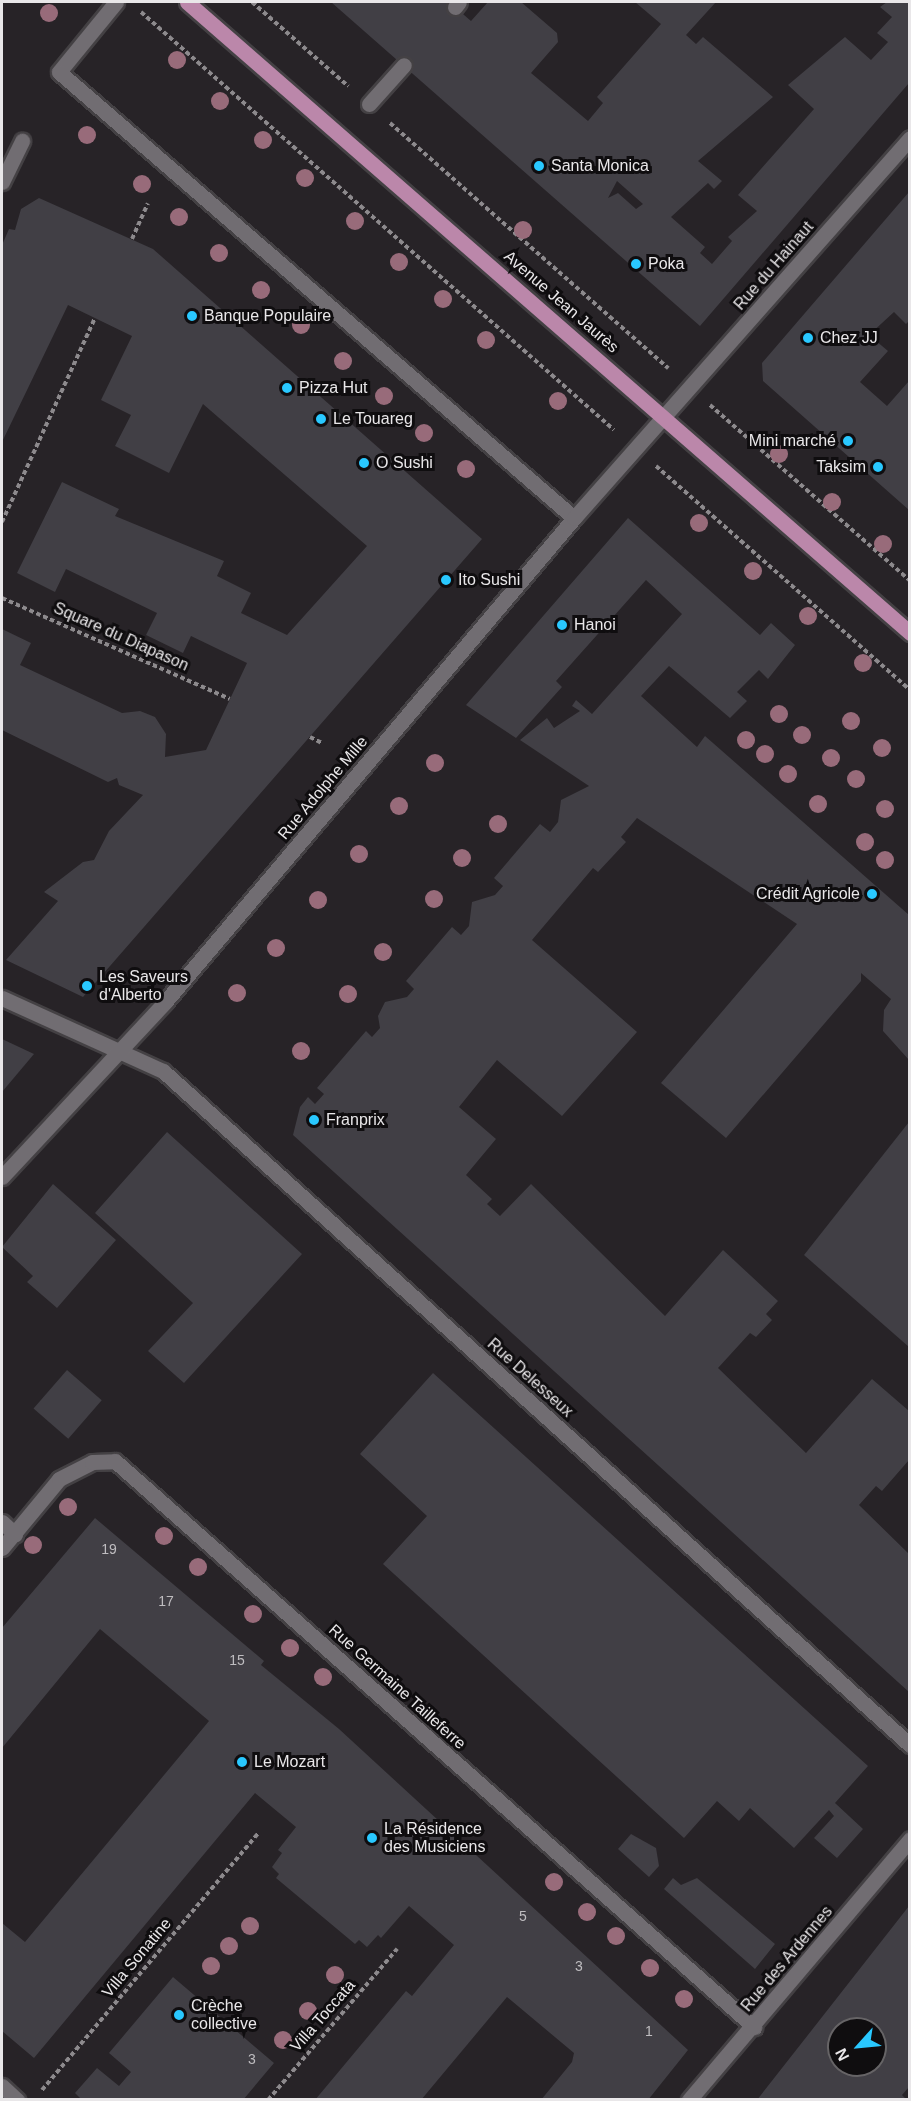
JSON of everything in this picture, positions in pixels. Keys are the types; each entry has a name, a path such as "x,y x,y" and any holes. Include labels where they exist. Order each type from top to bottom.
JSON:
{"main road":[{"name":"Avenue Jean Jaurès","path":"187,2 667,418 909,633"}],"street":[{"path":"116,2 59,72 574,518"},
{"path":"369,104 404,65"},
{"name":"Rue du Hainaut","path":"667,418 909,138"},
{"path":"2,182 22,141"},
{"name":"Rue Adolphe Mille","path":"2,1177 121,1047 574,518 667,418"},
{"name":"Rue Delesseux","path":"2,998 121,1047 163,1071 909,1745"},
{"name":"Rue Germaine Tailleferre","path":"2,1548 59,1479 92,1462 115,1461 754,2027"},
{"path":"2,1522 15,1534"},
{"name":"Rue des Ardennes","path":"689,2100 727,2049 754,2027 909,1839"},
{"path":"2,2086 17,2100"}],"path":[{"name":"Avenue Jean Jaurès","path":"252,2 674,373"},
{"path":"146,16 599,417"},
{"path":"132,239 148,203"},
{"path":"2,522 95,318"},
{"path":"692,388 909,580"},
{"path":"658,468 909,690"},
{"name":"Square du Diapason","path":"2,598 230,699"},
{"path":"310,737 322,743"},
{"name":"Villa Sonatine","path":"33,2100 259,1833"},
{"name":"Villa Toccata","path":"268,2100 397,1948"}],"building":[{"path":"331,2 449,2 471,21 488,2 521,2 557,33 558,42 531,73 588,121 603,103 597,97 661,24 635,2 716,2 686,35 696,44 703,37 773,97 698,161 722,181 714,189 708,183 671,217 705,247 700,253 712,264 732,241 728,237 757,211 738,195 814,109 788,85 845,37 871,60 888,42 877,33 892,17 880,7 887,2 909,2 909,83 700,326","holes":["617,181 643,204 636,209 618,193 608,198"]},
{"path":"909,192 909,321 906,324 894,312 869,335 888,351 860,382 887,406 909,381 909,510 763,381 762,363"},
{"path":"39,198 153,249 482,539 83,997 6,960 58,901 44,892 83,862 94,860 109,831 143,795 119,785 117,778 108,782 2,730 2,629 31,643 20,665 122,713 140,711 155,717 166,734 165,757 206,750 247,663 191,636 183,653 146,635 157,613 66,569 55,592 17,573 62,482 119,509 115,516 224,561 217,576 251,593 241,613 287,635 367,546 203,404 169,473 115,446 131,415 101,400 132,336 68,305 2,442 2,245 9,229 15,230 21,209"},
{"path":"628,518 760,635 771,623 795,645 768,679 759,670 737,692 747,701 730,718 669,666 641,696 697,747 705,736 909,915 909,1060 883,1031 884,1010 891,999 861,973 861,981 726,1138 661,1083 797,924 637,818 621,837 626,842 598,872 593,868 532,940 637,1032 562,1116 497,1060 459,1107 496,1139 466,1175 492,1199 487,1204 500,1216 531,1184 665,1316 723,1250 778,1301 766,1314 772,1320 756,1337 750,1333 718,1368 806,1453 872,1379 909,1411 909,1460 882,1491 876,1486 859,1505 909,1554 909,1692 293,1135 300,1107 308,1097 315,1104 324,1094 317,1088 366,1031 372,1037 380,1028 378,1016 385,1002 407,997 414,989 406,981 452,927 461,935 469,926 472,902 495,895 503,886 494,878 540,824 550,832 558,822 561,800 589,786 520,740 547,718 554,728 580,711 572,706 576,700 592,714 682,614 646,580 556,681 562,687 516,738 466,705"},
{"path":"2,1039 34,1054 2,1092"},
{"path":"909,1122 909,1347 804,1255"},
{"path":"167,1132 302,1254 184,1383 148,1351 193,1303 95,1213"},
{"path":"53,1184 116,1240 57,1308 27,1282 33,1276 2,1247"},
{"path":"67,1370 102,1400 68,1439 34,1408"},
{"path":"433,1373 868,1766 835,1803 863,1829 837,1858 814,1838 834,1816 829,1810 794,1848 750,1808 739,1821 717,1801 684,1838 383,1564 427,1516 360,1454"},
{"path":"95,1518 264,1661 261,1665 339,1729 688,2050 648,2100 541,2100 572,2062 574,2053 507,1997 421,2100 315,2100 406,1991 412,1996 454,1945 409,1906 381,1938 378,1935 367,1947 359,1940 355,1944 276,1878 279,1874 272,1867 282,1853 278,1850 296,1827 255,1793 34,2058 2,2031 2,1923 25,1942 209,1721 100,1629 2,1748 2,1628"},
{"path":"631,1834 656,1848 659,1866 649,1877 618,1849"},
{"path":"673,1878 681,1885 697,1878 775,1944 755,1969 664,1889"},
{"path":"909,1906 909,2087 902,2095 907,2100 757,2100"},
{"name":"Crèche collective","path":"173,1977 274,2063 243,2100 82,2100 75,2093 97,2068 119,2086 131,2072 109,2053"}],"place":[{"name":"Santa Monica","path":"539,166"},
{"name":"Poka","path":"636,264"},
{"name":"Banque Populaire","path":"192,316"},
{"name":"Chez JJ","path":"808,338"},
{"name":"Pizza Hut","path":"287,388"},
{"name":"Le Touareg","path":"321,419"},
{"name":"Mini marché","path":"848,441"},
{"name":"O Sushi","path":"364,463"},
{"name":"Taksim","path":"878,467"},
{"name":"Ito Sushi","path":"446,580"},
{"name":"Hanoi","path":"562,625"},
{"name":"Crédit Agricole","path":"872,894"},
{"name":"Les Saveurs d'Alberto","path":"87,986"},
{"name":"Franprix","path":"314,1120"},
{"name":"Le Mozart","path":"242,1762"},
{"name":"La Résidence des Musiciens","path":"372,1838"},
{"name":"Crèche collective","path":"179,2015"}]}
